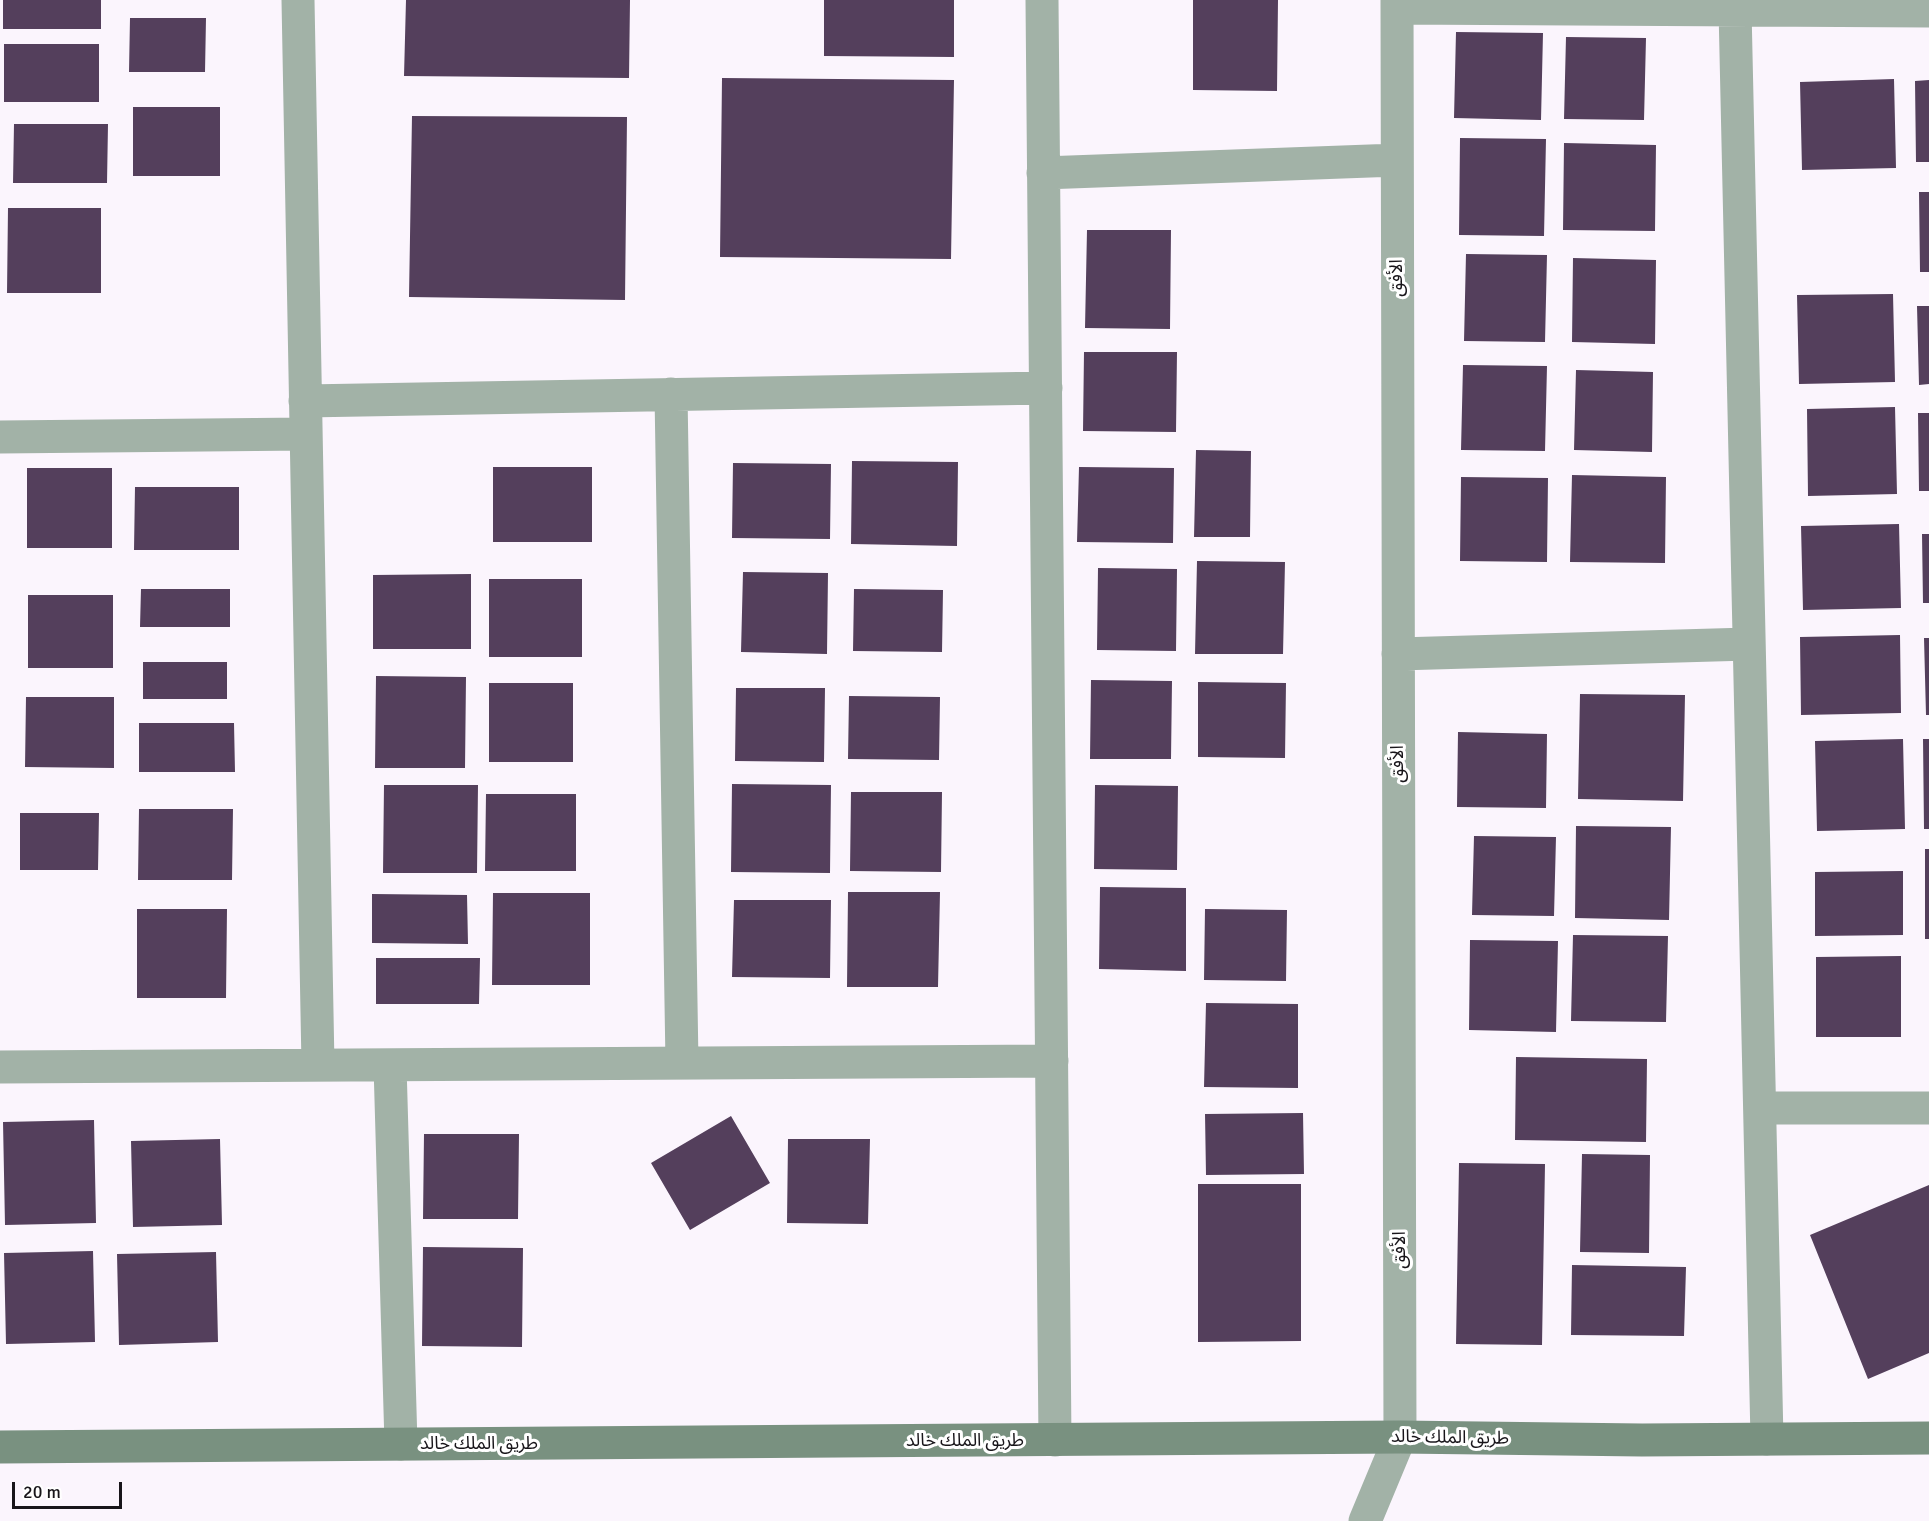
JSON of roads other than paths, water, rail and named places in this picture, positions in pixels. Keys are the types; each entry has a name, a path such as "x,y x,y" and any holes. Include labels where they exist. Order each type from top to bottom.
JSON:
{"main road":[{"name":"طريق الملك خالد","path":"0,1447 1400,1437 1929,1438"}],"street":[{"path":"298,0 318,1065"},
{"path":"1042,0 1055,1440"},
{"path":"1397,4 1929,11"},
{"name":"الأفق","path":"1365,1521 1400,1437 1397,4"},
{"path":"1735,9 1767,1439"},
{"path":"1043,173 1397,160"},
{"path":"305,401 1046,388"},
{"path":"671,394 682,1063"},
{"path":"0,437 306,434"},
{"path":"1398,654 1749,644"},
{"path":"0,1067 1052,1061"},
{"path":"390,1065 401,1444"},
{"path":"1760,1108 1929,1108"}]}
